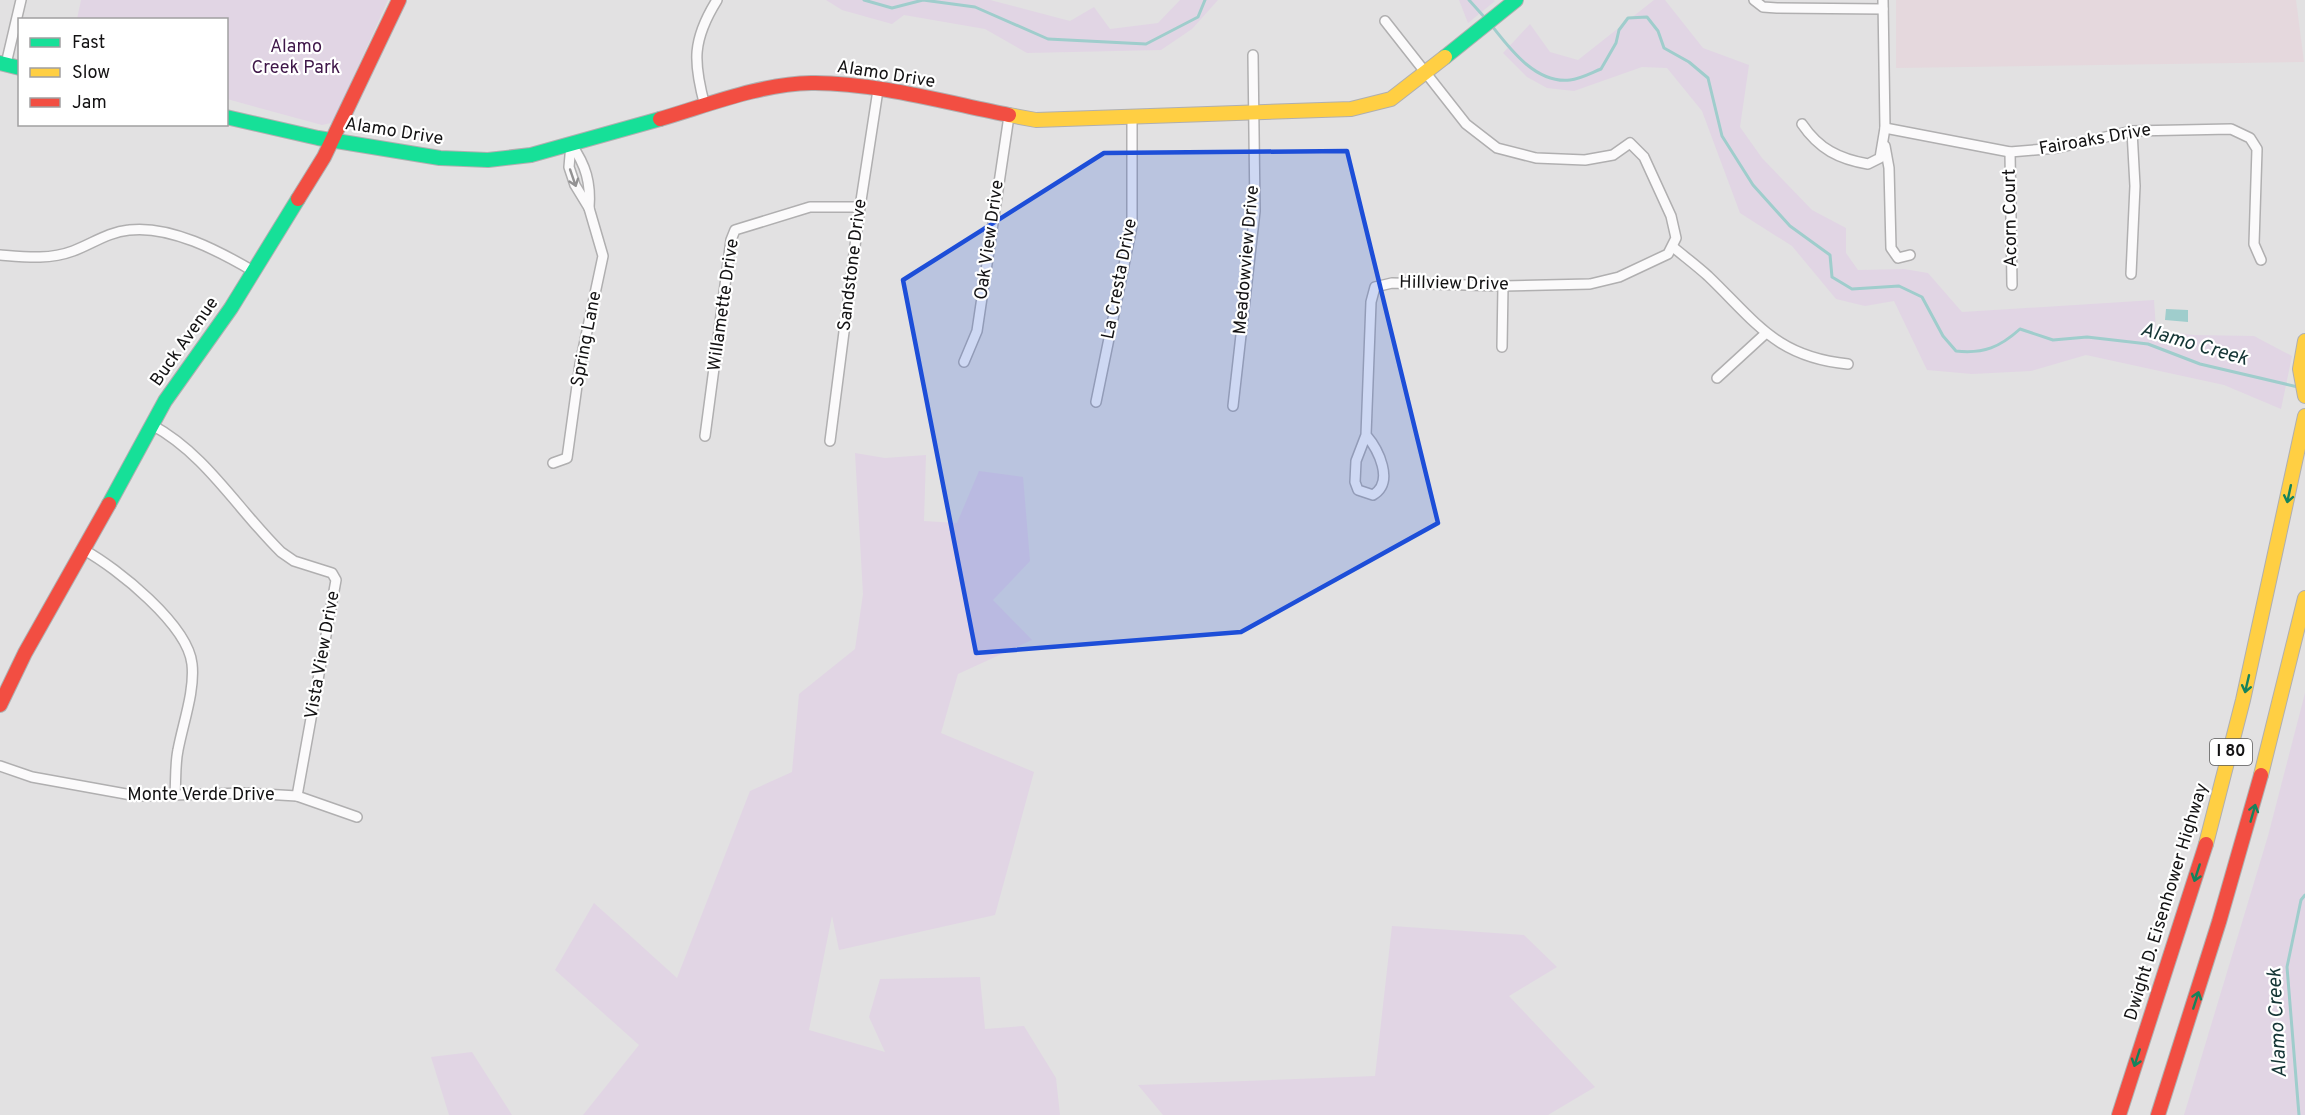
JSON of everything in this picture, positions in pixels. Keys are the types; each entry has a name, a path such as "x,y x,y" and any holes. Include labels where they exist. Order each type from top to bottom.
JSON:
{"main road":[{"name":"Buck Avenue","path":"0,705 25,653 165,400 212,336 333,141 399,0"},
{"name":"Alamo Drive","path":"228,117 333,141 457,160 510,159 790,85 831,83 1036,120 1341,110 1368,106 1391,99 1428,74 1516,0"},
{"path":"2305,341 2300,369 2305,396"},
{"name":"Dwight D. Eisenhower Highway","path":"2119,1115 2220,795 2268,593 2305,416"},
{"name":"I 80","path":"2158,1115 2236,873 2273,737 2305,597"},
{"path":"2110,1115 2129,1082"}],"street":[{"path":"8,65 21,0"},
{"path":"705,106 695,63 704,25 717,0"},
{"path":"1754,0 1763,7 1777,8 1883,4 1885,143 1889,168 1891,248 1898,258 1910,255"},
{"path":"1385,21 1466,124 1497,148 1516,155 1536,158 1600,159 1613,155 1630,143 1644,157 1668,209 1674,226 1673,247 1708,276 1765,334 1801,354 1827,362 1848,364"},
{"name":"Meadowview Drive","path":"1233,406 1255,211 1253,55"},
{"name":"Sandstone Drive","path":"830,441 860,207 878,90"},
{"name":"Oak View Drive","path":"964,362 977,331 1009,116"},
{"name":"La Cresta Drive","path":"1096,402 1132,226 1132,118"},
{"path":"1802,124 1810,137 1828,151 1857,162 1869,164 1880,158 1885,143"},
{"name":"Fairoaks Drive","path":"1885,128 2010,152 2049,150 2132,131 2231,129 2250,138 2259,157 2254,244 2261,260"},
{"path":"2131,274 2135,186 2132,131"},
{"name":"Spring Lane","path":"553,463 567,458 580,364 601,270 600,241 589,208 575,186 569,167 571,144"},
{"name":"Spring Lane","path":"571,144 583,162 591,188 589,208"},
{"name":"Acorn Court","path":"2010,152 2012,285"},
{"name":"Willamette Drive","path":"705,436 731,240 735,230 810,207 860,207"},
{"path":"0,255 55,256 110,234 129,230 150,230 178,237 254,271"},
{"name":"Hillview Drive","path":"1366,435 1371,302 1375,287 1392,283 1503,286 1590,284 1619,277 1668,254 1673,247"},
{"path":"1502,347 1503,286"},
{"path":"1717,378 1765,334"},
{"name":"Vista View Drive","path":"152,425 180,444 204,466 281,552 294,561 332,573 336,580 297,796"},
{"path":"1366,435 1376,446 1381,459 1382,483 1380,489 1372,495 1358,490 1355,482 1356,461 1366,435"},
{"path":"84,550 116,569 172,624 188,648 192,663 192,677 177,753 175,795"},
{"name":"Monte Verde Drive","path":"0,766 32,777 115,794 297,796 357,817"}],"highlighted area":[{"path":"1347,151 1438,523 1241,632 976,653 903,280 1104,153"}],"shaded area":[{"path":"1896,0 2296,0 2304,62 1896,68"}],"green space":[{"name":"Alamo Creek Park","path":"81,0 388,0 335,118 331,123 322,125 228,99 228,18 77,18"},
{"path":"826,0 990,0 1070,21 1094,7 1110,29 1158,23 1180,0 1218,0 1192,29 1161,50 1027,53 985,29 904,15 892,24 842,10"},
{"path":"1459,0 1493,0 1495,1 1468,23"},
{"path":"1654,0 1665,0 1703,48 1749,65 1740,127 1762,158 1812,210 1846,228 1846,253 1858,270 1904,269 1928,273 1962,312 2154,300 2156,330 2194,335 2254,336 2292,356 2281,409 2224,385 2086,355 2031,371 1972,374 1927,370 1894,301 1865,306 1836,299 1792,246 1740,213 1702,111 1667,68 1642,67 1574,91 1547,88 1527,77 1503,53 1530,24 1550,52 1578,60"},
{"path":"855,453 885,458 926,455 924,521 957,523 979,471 1023,477 1030,561 993,600 1032,640 958,674 941,733 1034,772 995,915 839,950 832,916 809,1030 885,1052 869,1017 880,979 980,977 985,1029 1024,1026 1056,1078 1060,1115 583,1115 639,1045 555,970 594,903 677,978 750,791 792,772 799,694 855,649 863,594"},
{"path":"2305,693 2305,1115 2184,1115 2268,836"},
{"path":"1392,926 1524,935 1557,967 1509,996 1595,1087 1548,1115 1163,1115 1138,1085 1375,1076"},
{"path":"472,1052 512,1115 449,1115 431,1057"}],"water":[{"path":"2166,309 2188,310 2188,322 2165,320"}],"waterway":[{"name":"Alamo Creek","path":"864,0 892,8 923,0 975,7 1048,39 1146,44 1198,17 1205,0"},
{"name":"Alamo Creek","path":"1469,0 1486,19"},
{"name":"Alamo Creek","path":"1492,26 1507,45 1535,71 1558,80 1570,80 1601,69 1616,43 1619,30 1628,18 1647,17 1658,31 1664,48 1689,62 1708,78 1722,136 1753,185 1790,226 1830,255 1832,277 1852,289 1899,286 1922,297 1943,336 1956,351 1966,352 1991,348 2020,329 2053,340 2087,337 2148,344 2200,364 2298,387"},
{"name":"Alamo Creek","path":"2299,1115 2287,967 2301,900 2305,895"}],"traffic: fast":[{"path":"1445,57 1516,0"},
{"path":"0,63 18,68"},
{"path":"228,117 318,138 440,158 488,160 531,155 660,119"},
{"path":"109,504 165,401 231,308 298,199"}],"traffic: slow":[{"path":"1009,115 1036,120 1351,109 1391,99 1445,57"},
{"path":"2305,341 2300,369 2305,396"},
{"path":"2206,844 2243,700 2305,416"},
{"path":"2261,775 2305,598"}],"traffic: jam":[{"path":"298,199 324,157 399,0"},
{"path":"660,119 753,91 811,83 885,90 1009,115"},
{"path":"0,705 25,653 109,504"},
{"path":"2158,1115 2219,922 2261,775"},
{"path":"2119,1115 2206,844"}]}
